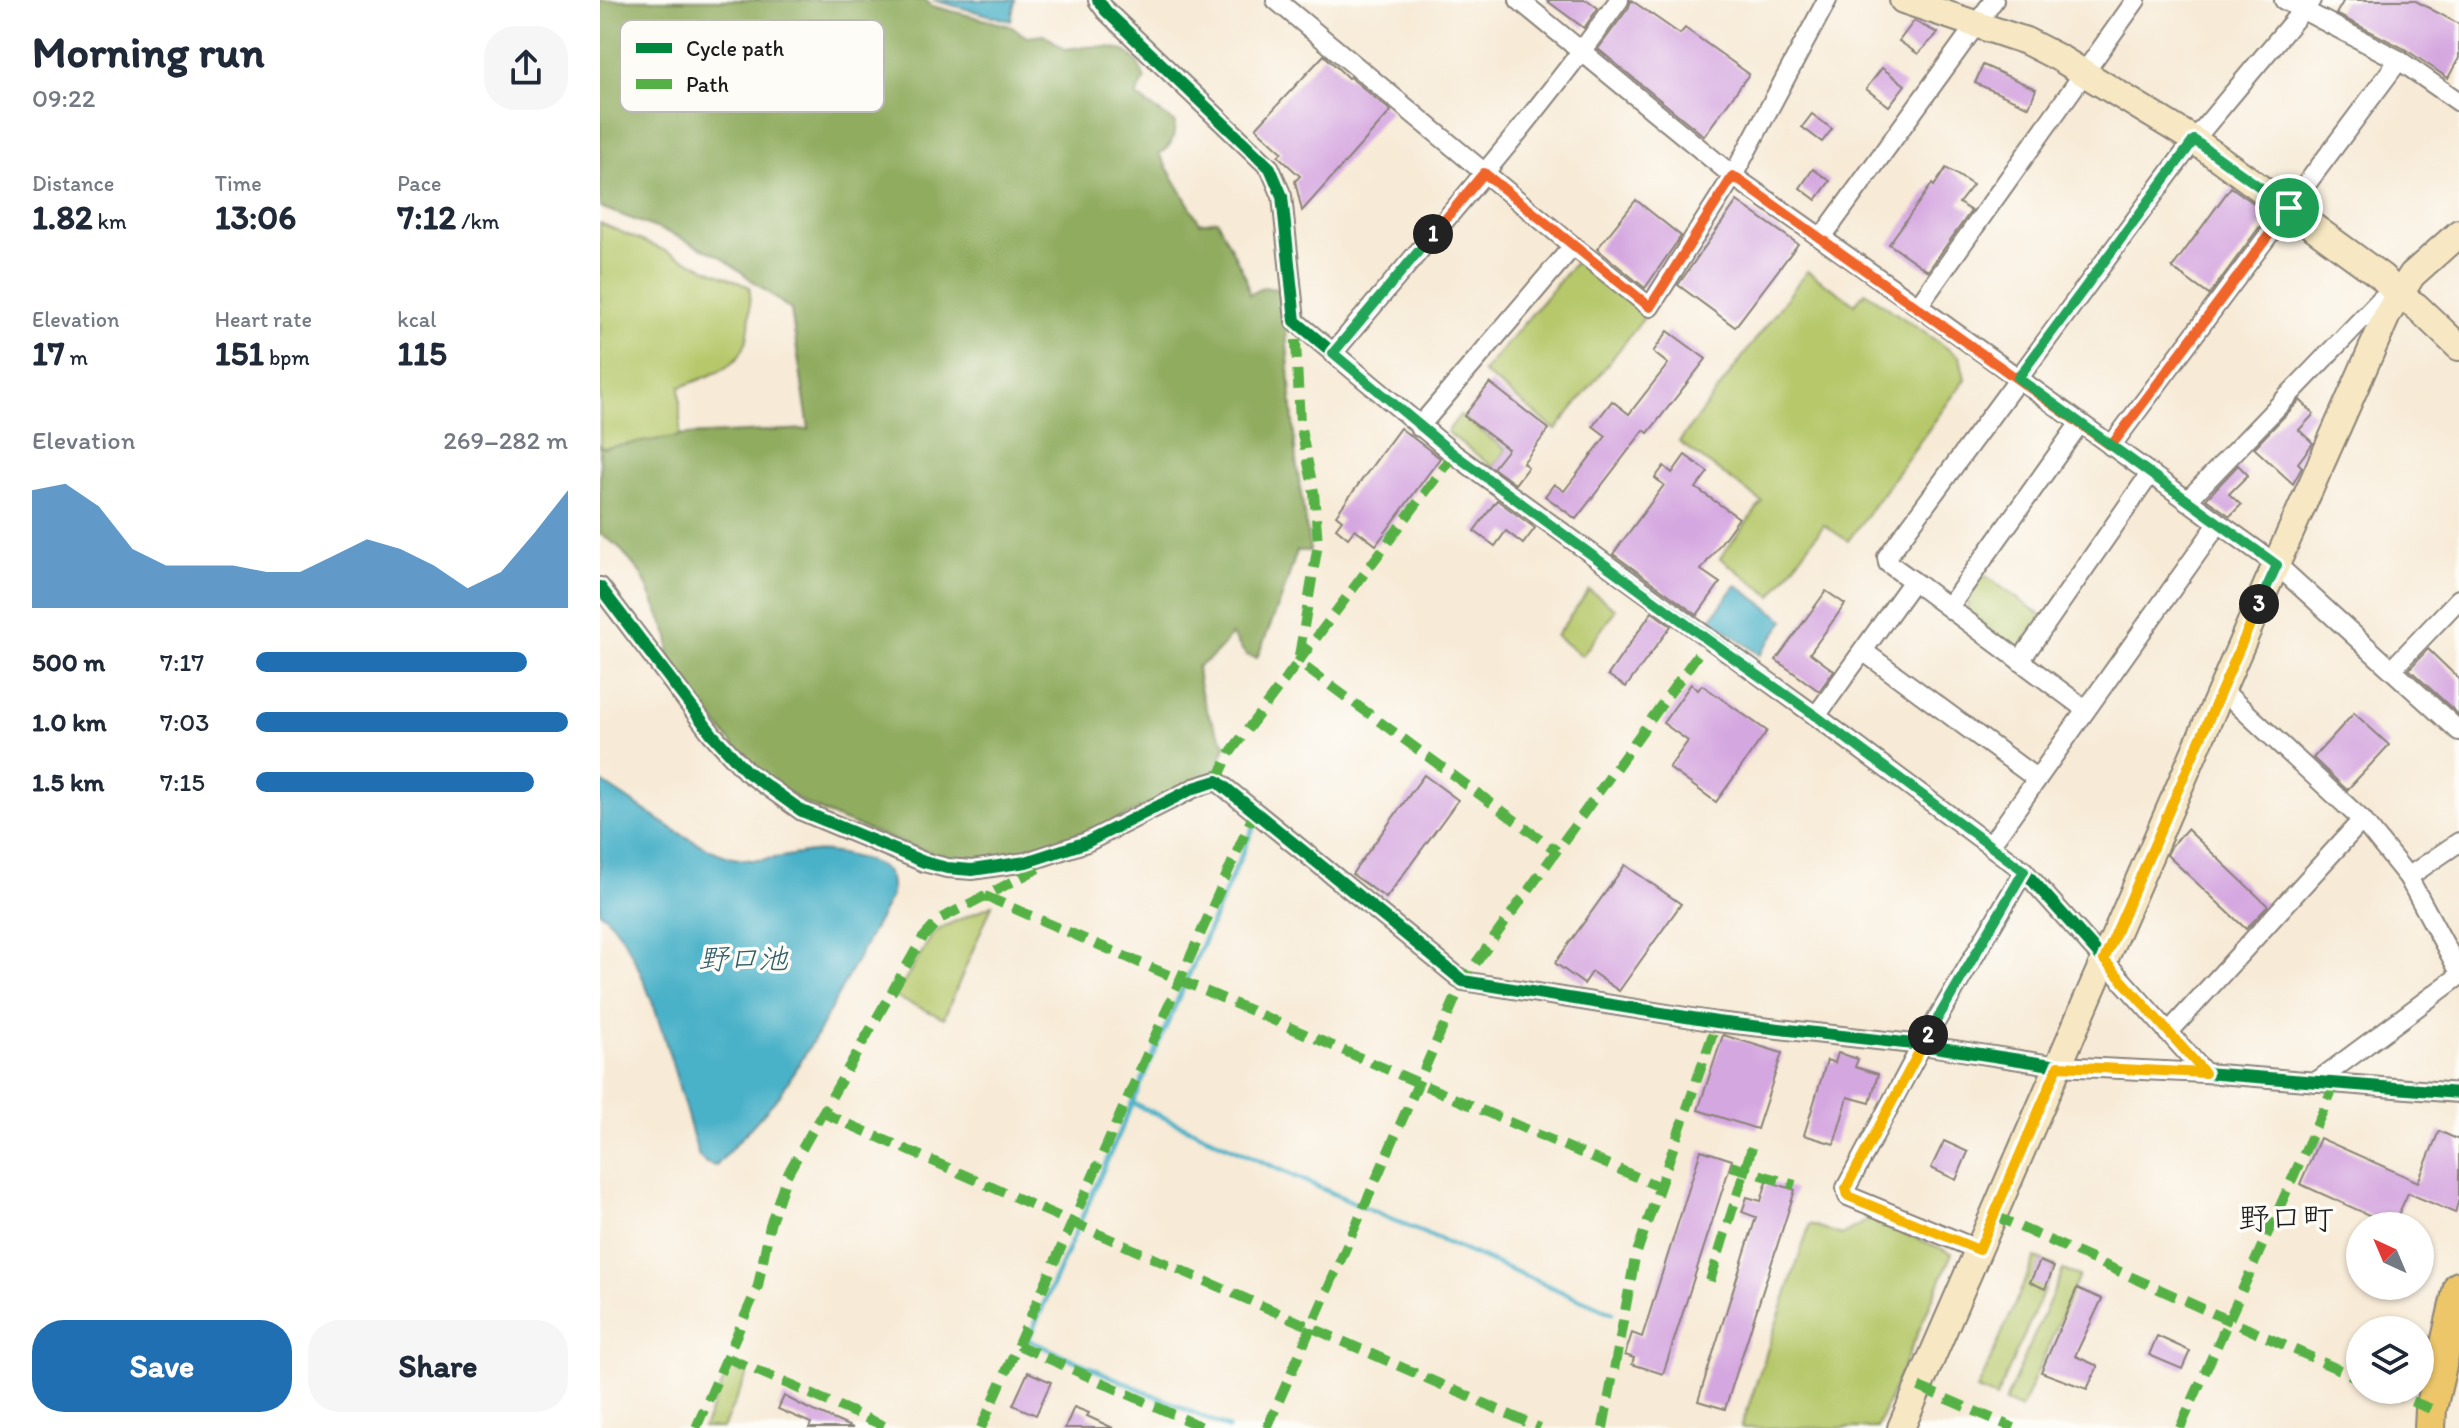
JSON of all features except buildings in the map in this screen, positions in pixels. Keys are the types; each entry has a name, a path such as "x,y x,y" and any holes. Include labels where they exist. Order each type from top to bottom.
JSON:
{"main road":[{"path":"2430,1428 2431,1409 2459,1287"}],"street":[{"path":"1098,0 1270,168 1282,196 1295,321 1419,427 2024,871 2205,1073"},
{"path":"1276,0 1650,307 1733,176 1827,0"},
{"path":"1519,0 1733,176 2277,565 2459,731"},
{"path":"1333,353 1484,173 1619,0"},
{"path":"1903,0 2026,41 2194,140 2382,277 2398,295 2416,306 2459,347"},
{"path":"1822,237 1994,0"},
{"path":"1918,306 2136,0"},
{"path":"2284,0 2306,5 2399,60 2459,102"},
{"path":"2085,709 1888,563 1887,557 2194,140 2306,5"},
{"path":"2111,446 2399,60"},
{"path":"1901,1428 2388,313 2412,275 2459,233"},
{"path":"1419,427 1573,246"},
{"path":"2187,501 2381,299 2398,295"},
{"path":"1949,607 2080,423"},
{"path":"2020,661 2150,474"},
{"path":"1991,844 2218,524"},
{"path":"1816,716 1913,581"},
{"path":"600,587 712,734 746,771 802,811 924,862 972,870 1026,862 1087,842 1194,788 1217,781 1463,981 1717,1022 1922,1045 2058,1066 2205,1073 2459,1093"},
{"path":"2392,669 2459,599"},
{"path":"1863,651 2037,779"},
{"path":"2223,691 2362,820 2408,877 2459,974 2316,1082"},
{"path":"2168,1033 2362,820"},
{"path":"2408,877 2459,842"},
{"path":"1979,1250 1848,1196 1846,1188 1922,1045 2024,871"}],"green space":[{"path":"600,0 925,0 932,6 1010,26 1027,37 1045,35 1065,49 1107,47 1122,50 1134,58 1145,80 1136,96 1175,123 1172,142 1159,154 1200,223 1217,220 1246,278 1249,295 1263,287 1283,290 1296,461 1310,551 1297,551 1257,658 1246,655 1231,634 1217,653 1197,667 1206,707 1226,744 1215,774 1097,829 1017,856 985,860 950,859 934,855 836,818 798,800 767,779 740,753 669,664 669,637 642,575 618,546 600,534 600,446 604,448 686,435 809,429 791,310 720,256 600,207"},
{"path":"600,223 750,287 749,329 740,355 719,371 680,387 680,441 600,451"},
{"path":"1577,260 1647,314 1556,430 1483,372"},
{"path":"1807,271 1855,304 1865,292 1960,357 1965,379 1848,541 1824,525 1772,596 1720,558 1762,502 1679,442"},
{"path":"1460,415 1506,450 1493,467 1447,432"},
{"path":"1983,574 2042,616 2020,646 2014,648 1965,611 1969,604 1964,600"},
{"path":"1589,590 1616,609 1582,656 1556,636"},
{"path":"992,905 944,1018 895,997 933,934"},
{"path":"1870,1219 1952,1253 1877,1428 1741,1428 1810,1224 1841,1235"},
{"path":"2035,1258 2055,1266 1996,1398 1977,1390"},
{"path":"2063,1270 2079,1276 2021,1409 2005,1402"},
{"path":"730,1367 747,1375 723,1428 703,1428"}],"water":[{"path":"933,0 1015,0 1011,21"},
{"path":"1736,585 1785,620 1760,655 1711,619"},
{"name":"野口池","path":"600,781 683,835 717,853 743,860 763,860 829,852 873,863 882,867 890,878 891,896 816,1036 780,1095 716,1166 699,1157 647,987 616,928 600,912"}],"waterway":[{"path":"1228,1428 1028,1340 1256,822"},
{"path":"1132,1103 1354,1203 1612,1313"}],"marked path":[{"path":"1217,781 1229,754 1298,662 1318,544 1314,492 1300,424 1295,321"},
{"path":"1454,454 1298,662 1557,851"},
{"path":"1267,1428 1463,981 1708,640"},
{"path":"981,1428 1255,811"},
{"path":"696,1428 758,1286 770,1225 787,1175 922,939 940,919 1041,867"},
{"path":"985,896 1660,1187"},
{"path":"1603,1428 1635,1258 1717,1022"},
{"path":"2180,1428 2335,1084"},
{"path":"821,1112 1540,1428"},
{"path":"1710,1281 1754,1141"},
{"path":"1731,1166 1795,1185"},
{"path":"1993,1215 2346,1373"},
{"path":"1018,1345 1204,1428"},
{"path":"728,1358 889,1428"},
{"path":"1919,1387 2014,1428"},
{"path":"2419,1404 2431,1409"}],"cycle path":[{"path":"1098,0 1270,168 1282,196 1295,321 1454,454 2024,871 2205,1073"},
{"path":"600,587 712,734 746,771 802,811 924,862 972,870 1026,862 1087,842 1194,788 1217,781 1463,981 1717,1022 1922,1045 2058,1066 2205,1073 2459,1093"}],"district":[{"name":"野口町","path":"2286,1218"}],"route":[{"path":"2289,208 2111,446 1733,176 1650,307 1484,173 1333,353 1454,454 2024,871 1922,1045 1846,1188 1848,1196 1979,1250 2058,1066 2205,1073 2104,960 2277,565 2218,524 2111,446 2080,423 2018,378 2194,140 2289,208"}]}
